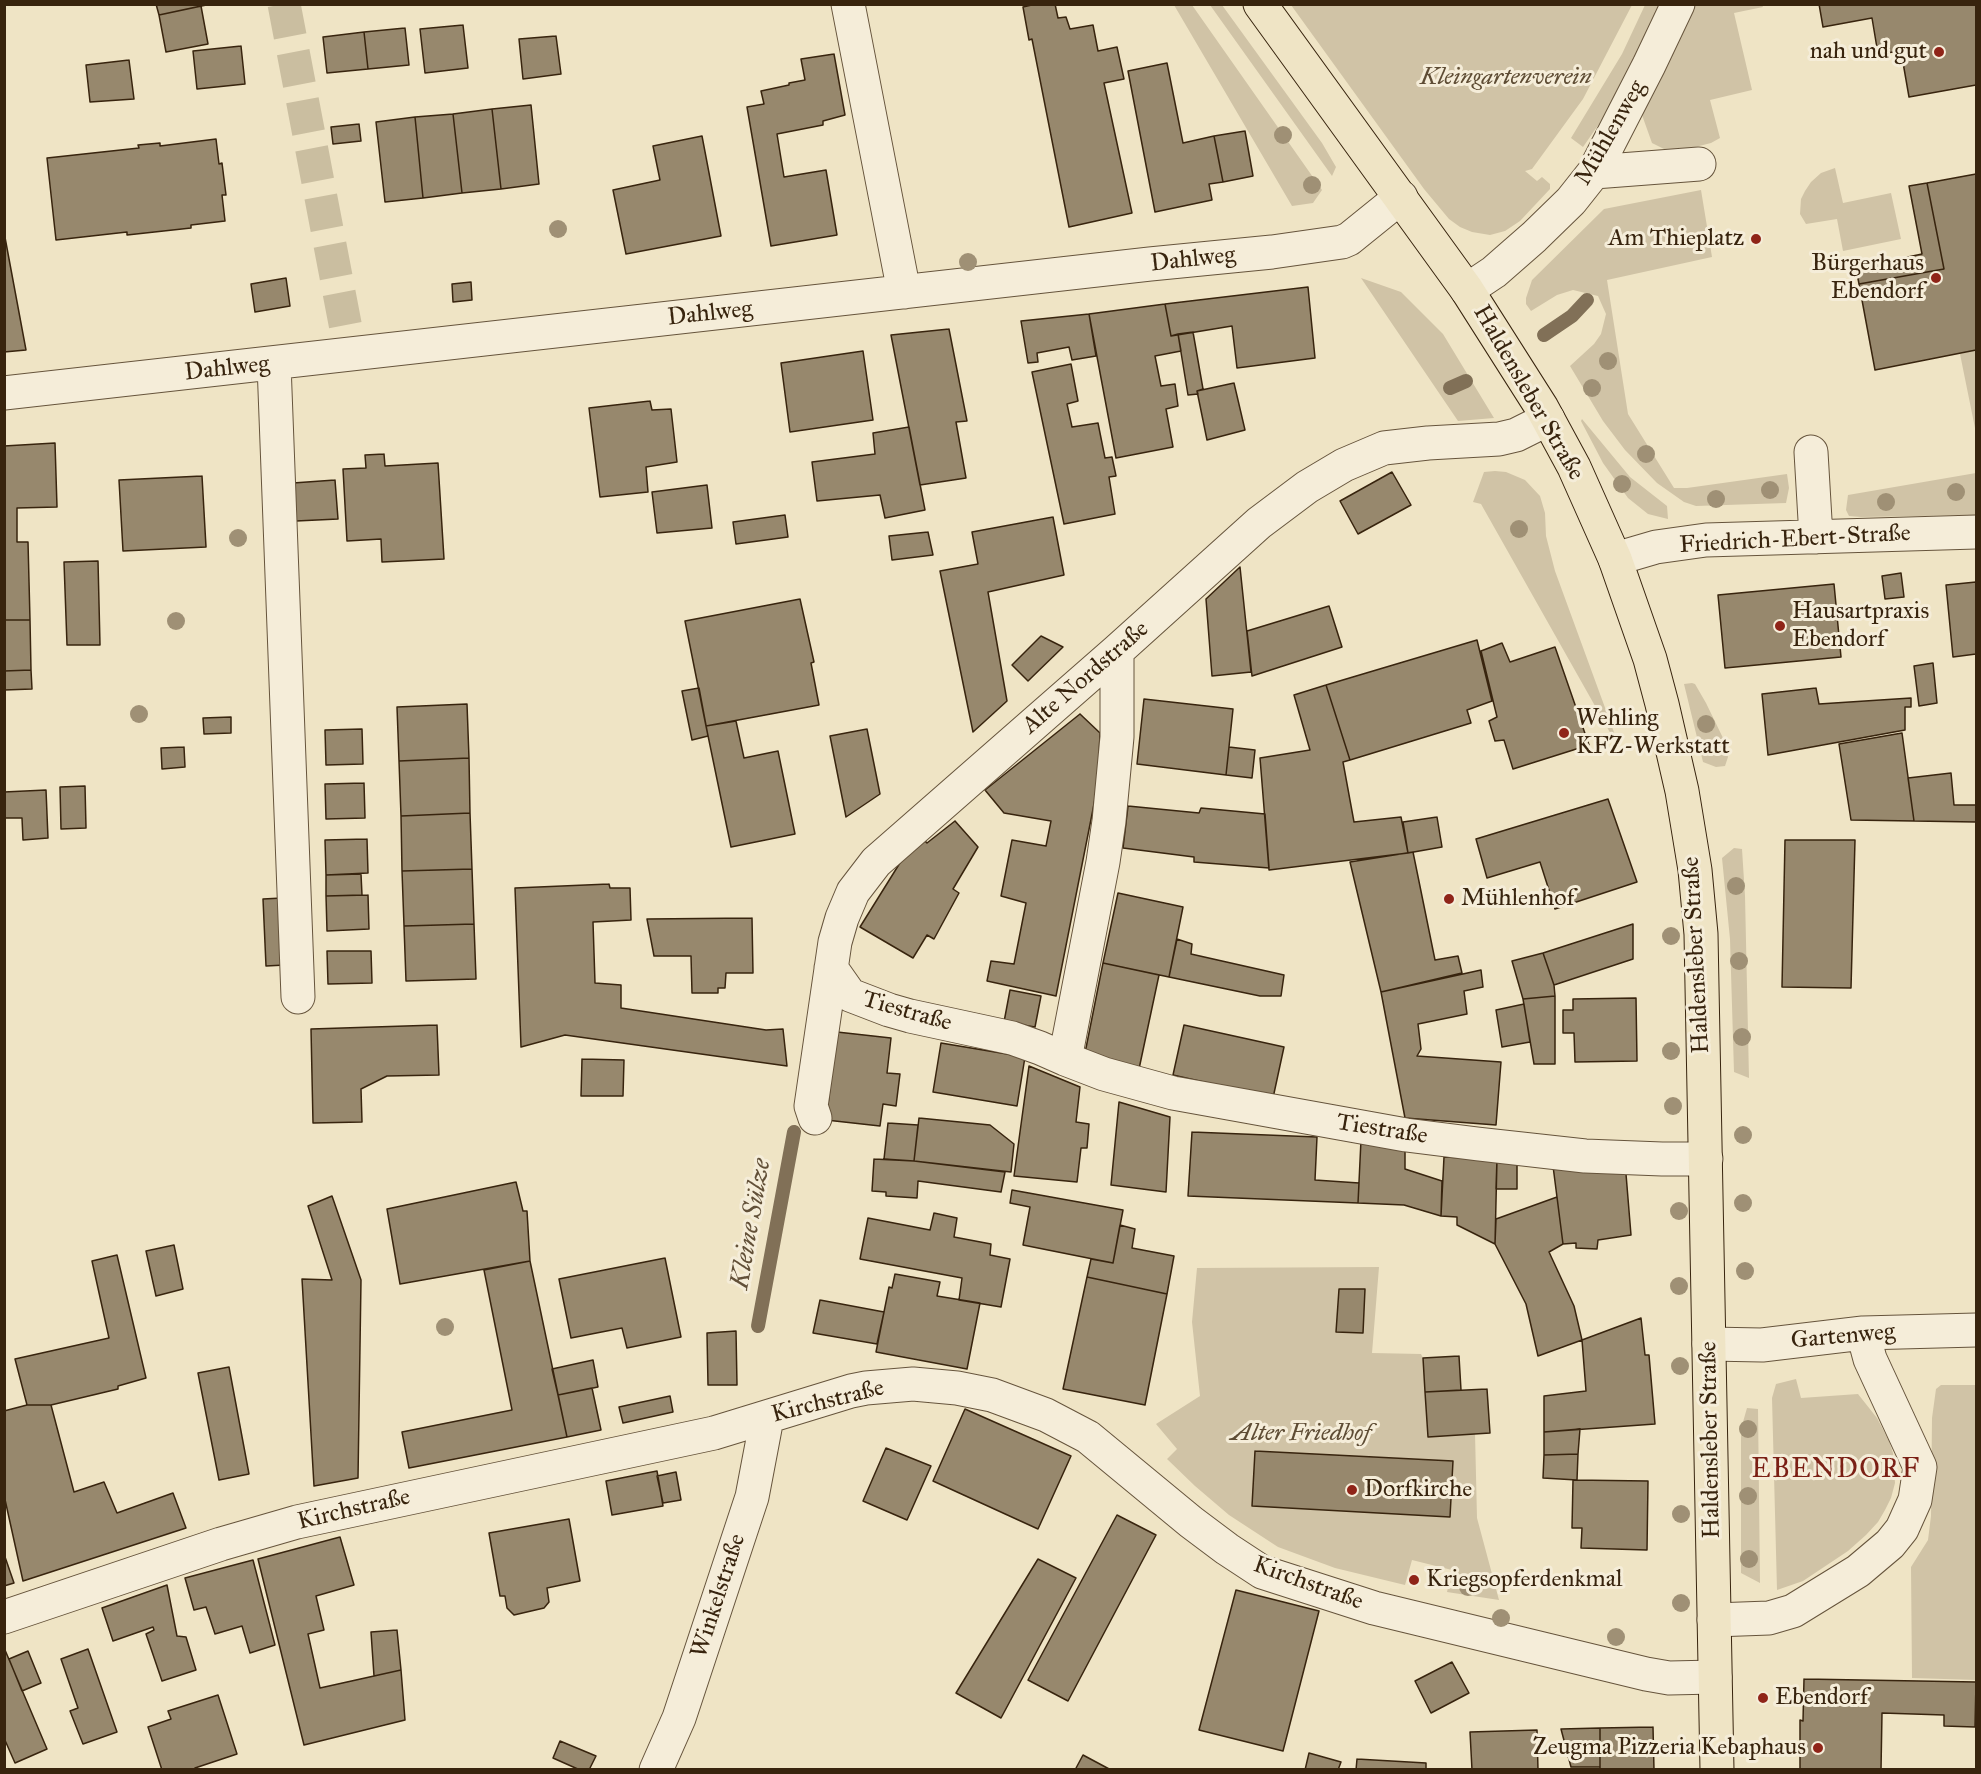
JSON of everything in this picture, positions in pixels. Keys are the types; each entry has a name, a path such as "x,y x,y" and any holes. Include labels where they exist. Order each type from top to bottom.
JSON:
{"main road":[{"name":"Haldensleber Straße","path":"1260,4 1467,290 1548,419 1574,467 1615,559 1650,659 1662,704 1682,791 1695,870 1701,934 1717,1770"}],"street":[{"path":"848,4 903,292"},
{"name":"Mühlenweg","path":"1467,290 1494,272 1534,237 1570,201 1594,172 1678,4"},
{"path":"1594,172 1699,164"},
{"name":"Dahlweg","path":"4,393 1272,252 1342,242 1349,239 1401,197"},
{"path":"274,364 298,997"},
{"name":"Alte Nordstraße","path":"815,1118 811,1106 831,968 842,918 859,882 876,862 1266,517 1307,487 1344,465 1384,448 1499,439 1516,435 1548,419"},
{"path":"1811,452 1816,537"},
{"name":"Friedrich-Ebert-Straße","path":"1615,559 1687,542 1977,532"},
{"path":"1065,1059 1109,821 1117,737 1117,651"},
{"name":"Tiestraße","path":"831,968 850,995 910,1016 1012,1038 1041,1047 1104,1074 1173,1093 1406,1135 1585,1156 1706,1159"},
{"name":"Gartenweg","path":"1710,1344 1762,1345 1863,1333 1977,1330"},
{"path":"1714,1620 1768,1618 1793,1611 1858,1571 1890,1544 1902,1530 1915,1500 1920,1467 1870,1359 1863,1333"},
{"name":"Kirchstraße","path":"4,1617 221,1544 297,1522 714,1433 839,1394 881,1386 913,1384 934,1385 992,1395 1046,1415 1088,1437 1191,1522 1262,1572 1374,1608 1636,1671 1669,1678 1715,1677"},
{"name":"Winkelstraße","path":"656,1770 679,1719 752,1497 766,1418"}],"green space":[{"path":"1174,5 1192,5 1322,190 1313,203 1292,206"},
{"path":"1210,5 1222,5 1322,143 1336,167 1332,176"},
{"name":"Kleingartenverein","path":"1291,5 1632,5 1583,99 1532,169 1525,171 1537,181 1542,177 1550,184 1550,189 1520,221 1505,231 1490,235 1472,232 1449,219 1424,189"},
{"path":"1645,5 1663,5 1615,101 1583,147 1571,138 1622,54"},
{"path":"1694,5 1762,5 1763,7 1734,13 1752,90 1710,100 1720,138 1711,143 1687,149 1666,150 1652,143 1642,115"},
{"path":"1835,168 1843,203 1891,193 1901,239 1843,251 1837,219 1806,224 1800,214 1801,199 1805,191 1821,173"},
{"path":"1701,190 1712,257 1607,280 1628,414 1674,488 1787,474 1789,488 1786,503 1696,506 1684,502 1657,483 1625,450 1603,421 1570,366 1594,344 1601,334 1606,314 1598,296 1573,290 1557,295 1531,311 1526,304 1532,280 1604,209"},
{"path":"1361,278 1401,292 1443,334 1494,418 1458,421"},
{"path":"1976,350 1976,433 1960,354"},
{"path":"1582,419 1630,477 1667,506 1668,519 1648,514 1628,498 1603,463"},
{"path":"1484,472 1506,472 1525,480 1540,496 1545,513 1546,536 1555,571 1615,735 1612,736 1481,504 1473,502"},
{"path":"1976,473 1976,515 1861,517 1849,516 1846,510 1848,495"},
{"path":"1684,684 1695,684 1706,703 1723,738 1728,757 1725,766 1716,767 1703,762"},
{"path":"1734,848 1742,849 1749,1078 1734,1072 1730,939 1722,858"},
{"name":"Alter Friedhof","path":"1379,1267 1372,1353 1421,1354 1428,1436 1475,1433 1477,1518 1499,1600 1447,1592 1452,1570 1412,1560 1405,1585 1335,1568 1278,1547 1229,1515 1167,1459 1177,1449 1156,1424 1200,1396 1192,1322 1197,1268"},
{"path":"1796,1379 1801,1398 1858,1394 1877,1418 1889,1441 1893,1453 1895,1483 1885,1510 1866,1535 1848,1551 1803,1581 1777,1590 1772,1398 1776,1384"},
{"path":"1941,1385 1976,1385 1976,1680 1912,1678 1911,1567 1928,1540 1931,1516 1932,1418 1936,1389"},
{"path":"1747,1408 1758,1409 1760,1583 1741,1573 1741,1437"}],"building":[{"path":"156,4 211,4 159,15"},
{"path":"1055,4 1058,18 1066,17 1070,29 1093,25 1098,51 1117,47 1124,79 1104,83 1132,213 1069,227 1032,39 1029,40 1023,7"},
{"name":"nah und gut","path":"1819,4 1976,4 1976,85 1909,97 1901,51 1878,54 1872,18 1823,27"},
{"path":"201,6 208,44 166,52 159,15"},
{"path":"463,25 468,68 425,73 420,29"},
{"path":"405,28 409,65 368,69 364,32"},
{"path":"364,32 368,69 327,73 323,37"},
{"path":"556,36 561,74 523,79 519,39"},
{"path":"241,46 245,84 197,89 193,51"},
{"path":"834,54 845,115 823,121 823,125 777,134 784,177 826,170 837,235 771,246 747,107 764,104 761,91 805,80 801,59"},
{"path":"129,60 134,99 90,102 86,65"},
{"path":"1167,63 1183,143 1214,136 1223,182 1209,184 1212,200 1155,212 1128,71"},
{"path":"531,105 539,184 501,189 492,109"},
{"path":"492,109 501,189 462,193 453,114"},
{"path":"453,114 462,193 423,198 415,117"},
{"path":"415,117 423,198 385,202 376,122"},
{"path":"359,124 361,141 333,144 331,127"},
{"path":"1245,131 1253,176 1223,182 1214,136"},
{"path":"702,136 721,236 626,254 613,190 660,180 653,146"},
{"path":"216,139 226,195 222,195 225,221 191,225 191,228 56,240 47,158 139,148 138,145 160,143 160,146"},
{"name":"Bürgerhaus Ebendorf","path":"1976,174 1976,350 1875,370 1859,284 1944,269 1927,183"},
{"path":"1927,183 1944,269 1859,284 1856,268 1922,254 1909,186"},
{"path":"4,232 26,350 4,352"},
{"path":"286,278 290,306 255,312 251,284"},
{"path":"471,282 472,300 453,302 452,284"},
{"path":"1308,287 1315,358 1237,368 1232,326 1171,336 1165,304"},
{"path":"1165,304 1171,336 1178,334 1181,351 1155,356 1161,386 1175,384 1178,406 1166,409 1173,447 1116,458 1089,314"},
{"path":"1089,314 1096,356 1072,360 1069,347 1037,353 1038,362 1028,363 1021,321"},
{"path":"949,329 967,421 956,422 966,478 920,485 891,335"},
{"path":"1193,332 1203,389 1197,391 1198,394 1188,395 1178,334"},
{"path":"863,351 873,420 790,432 781,363"},
{"path":"1071,364 1078,401 1067,404 1072,427 1098,423 1105,458 1112,457 1116,476 1109,477 1115,514 1064,524 1032,372"},
{"path":"1234,383 1245,430 1207,440 1197,391"},
{"path":"650,401 652,410 671,409 677,462 646,467 648,492 600,497 589,408"},
{"path":"909,427 925,510 885,518 880,495 817,501 812,462 875,454 873,433"},
{"path":"55,443 57,507 17,508 17,542 28,542 30,620 4,620 4,446"},
{"path":"384,454 385,466 438,463 444,559 382,562 381,539 347,541 343,469 366,468 365,455"},
{"path":"1392,472 1411,505 1358,534 1340,501"},
{"path":"202,476 206,547 123,551 119,480"},
{"path":"335,480 338,519 296,521 293,483"},
{"path":"707,485 712,528 657,533 652,492"},
{"path":"785,515 788,537 736,544 733,522"},
{"path":"1053,517 1064,575 988,592 1007,701 973,732 940,571 978,564 972,532"},
{"path":"928,532 933,555 892,560 889,536"},
{"path":"98,561 100,645 67,645 64,562"},
{"path":"1240,567 1251,672 1212,676 1206,599"},
{"path":"1901,573 1904,597 1885,599 1882,576"},
{"path":"1976,582 1976,654 1953,657 1946,585"},
{"name":"Hausartpraxis Ebendorf","path":"1834,584 1841,657 1725,668 1718,595"},
{"path":"800,599 814,662 811,663 819,705 706,726 685,621"},
{"path":"1329,606 1342,647 1252,676 1247,631"},
{"path":"4,620 30,620 31,670 4,671"},
{"path":"1041,636 1063,647 1028,681 1012,665"},
{"path":"1477,640 1492,701 1467,710 1471,723 1350,760 1326,685"},
{"path":"1502,643 1510,662 1555,647 1589,745 1513,769 1504,740 1495,741 1489,721 1497,717 1481,651"},
{"path":"1933,663 1937,703 1919,706 1914,666"},
{"path":"31,670 32,689 4,690 4,671"},
{"path":"1326,685 1350,760 1343,762 1354,822 1401,817 1408,853 1269,870 1260,758 1310,750 1294,695"},
{"path":"699,688 708,736 692,740 682,691"},
{"path":"1816,688 1819,704 1911,698 1911,707 1905,707 1905,730 1768,755 1762,694"},
{"path":"1144,699 1233,709 1226,775 1137,764"},
{"path":"467,704 469,758 399,761 397,707"},
{"path":"1080,714 1100,733 1098,784 1056,996 987,981 991,961 1014,964 1026,903 1001,896 1012,840 1046,846 1051,821 1004,813 985,790"},
{"path":"231,717 231,733 204,734 203,718"},
{"path":"736,721 744,758 778,751 795,834 731,847 706,726"},
{"path":"362,729 363,764 326,765 325,730"},
{"path":"867,729 880,794 846,817 830,736"},
{"path":"1902,733 1914,821 1851,820 1839,744"},
{"path":"184,747 185,767 162,769 161,748"},
{"path":"1229,747 1255,750 1252,778 1226,775"},
{"path":"469,758 470,813 401,816 399,761"},
{"path":"1951,773 1954,805 1976,805 1976,822 1914,821 1908,778"},
{"path":"364,783 365,818 326,819 325,784"},
{"path":"85,786 86,828 61,829 60,787"},
{"path":"46,790 48,838 23,840 22,818 4,818 4,792"},
{"path":"1608,799 1637,882 1555,909 1540,862 1487,878 1476,839"},
{"path":"1128,806 1199,813 1201,808 1265,814 1269,868 1194,862 1194,857 1123,848"},
{"path":"470,813 472,869 402,871 401,816"},
{"path":"1437,817 1442,847 1408,853 1403,822"},
{"path":"955,821 978,847 953,889 959,893 934,939 927,935 913,958 860,927 903,858 924,840 927,843"},
{"path":"367,839 368,873 326,875 325,840"},
{"path":"1785,840 1855,840 1851,988 1782,987"},
{"path":"1413,852 1435,960 1458,956 1462,973 1381,992 1350,862"},
{"path":"472,869 474,924 404,926 402,871"},
{"path":"361,874 362,895 326,896 326,875"},
{"path":"609,884 610,888 630,888 631,920 593,922 595,983 621,985 621,1008 766,1030 783,1029 787,1066 565,1035 521,1047 515,888"},
{"path":"1118,893 1183,907 1169,977 1103,963"},
{"path":"368,895 369,929 327,931 326,896"},
{"path":"282,898 285,965 266,966 263,899"},
{"path":"752,918 753,973 726,973 725,988 718,988 718,993 692,993 691,956 654,956 647,919"},
{"path":"474,924 476,979 406,981 404,926"},
{"path":"1633,924 1633,959 1554,985 1543,953"},
{"path":"1177,939 1192,944 1191,954 1284,975 1281,996 1260,996 1169,977"},
{"path":"327,951 371,951 372,983 328,984"},
{"path":"1543,953 1554,985 1555,996 1523,999 1512,961"},
{"path":"1103,963 1159,975 1139,1069 1084,1058"},
{"path":"1481,970 1483,987 1464,991 1467,1014 1418,1024 1421,1049 1417,1056 1501,1062 1496,1125 1405,1118 1381,992"},
{"path":"1010,990 1041,996 1035,1027 1004,1022"},
{"path":"1555,996 1555,1064 1534,1064 1523,999"},
{"path":"1636,998 1637,1061 1575,1062 1574,1033 1563,1033 1563,1010 1573,1010 1573,999"},
{"path":"1524,1004 1530,1042 1502,1047 1496,1010"},
{"path":"437,1025 439,1075 387,1076 361,1089 362,1122 313,1123 311,1029"},
{"path":"1184,1025 1284,1047 1273,1098 1173,1075"},
{"path":"837,1032 891,1038 887,1073 900,1074 896,1106 883,1104 880,1126 826,1120"},
{"path":"941,1043 1025,1057 1017,1106 933,1092"},
{"path":"582,1059 624,1060 623,1096 581,1096"},
{"path":"1029,1066 1080,1087 1076,1122 1089,1124 1087,1148 1081,1148 1077,1182 1014,1176"},
{"path":"1119,1102 1170,1117 1166,1192 1111,1185"},
{"path":"919,1118 990,1125 1014,1144 1011,1172 914,1161"},
{"path":"888,1123 918,1125 914,1161 884,1159"},
{"path":"1192,1132 1317,1137 1315,1180 1359,1183 1358,1203 1188,1196"},
{"path":"1361,1140 1405,1149 1405,1169 1442,1181 1441,1216 1404,1205 1358,1203"},
{"path":"1444,1157 1497,1159 1495,1244 1457,1225 1457,1217 1441,1216"},
{"path":"874,1159 914,1161 1005,1172 1001,1192 918,1181 917,1198 886,1196 886,1192 872,1191"},
{"path":"1497,1159 1517,1159 1517,1189 1496,1189"},
{"path":"1553,1166 1626,1174 1631,1235 1598,1240 1597,1249 1576,1248 1576,1243 1563,1244"},
{"path":"516,1182 523,1211 527,1211 530,1261 400,1284 387,1209"},
{"path":"1012,1190 1123,1210 1113,1263 1023,1245 1030,1207 1010,1203"},
{"path":"332,1196 361,1280 358,1478 314,1486 302,1279 332,1280 308,1206"},
{"path":"1557,1197 1563,1244 1549,1252 1574,1306 1582,1340 1538,1356 1526,1304 1495,1244 1496,1219"},
{"path":"934,1213 957,1218 954,1237 991,1244 990,1255 1010,1259 1001,1307 959,1300 962,1278 860,1259 868,1218 930,1230"},
{"path":"1120,1225 1135,1229 1132,1248 1174,1256 1167,1294 1087,1277 1091,1259 1113,1263"},
{"path":"174,1245 183,1289 156,1296 146,1251"},
{"path":"117,1255 146,1378 118,1386 118,1389 51,1405 27,1405 15,1359 109,1338 92,1261"},
{"path":"665,1258 681,1337 627,1348 622,1328 571,1338 559,1279"},
{"path":"530,1261 567,1437 409,1468 402,1432 512,1410 484,1270"},
{"path":"895,1274 940,1282 937,1296 980,1303 967,1369 876,1352 889,1287 892,1288"},
{"path":"1087,1277 1167,1294 1145,1405 1063,1389"},
{"path":"1339,1289 1365,1289 1363,1333 1336,1332"},
{"path":"820,1300 884,1312 877,1344 813,1333"},
{"path":"1641,1318 1645,1355 1649,1355 1655,1424 1544,1432 1544,1396 1586,1391 1582,1340"},
{"path":"736,1331 737,1385 708,1385 707,1333"},
{"path":"1459,1356 1461,1390 1425,1392 1423,1358"},
{"path":"593,1360 598,1387 558,1395 552,1369"},
{"path":"229,1367 249,1474 219,1480 198,1373"},
{"path":"592,1388 601,1430 567,1437 558,1395"},
{"path":"1487,1389 1490,1433 1428,1437 1425,1392"},
{"path":"670,1396 673,1412 623,1423 619,1407"},
{"path":"27,1405 51,1405 74,1492 104,1482 117,1513 173,1493 186,1528 23,1581 4,1495 4,1411"},
{"path":"965,1409 1071,1456 1038,1529 933,1481"},
{"path":"1580,1429 1578,1454 1544,1455 1544,1432"},
{"path":"886,1448 931,1466 907,1520 863,1501"},
{"name":"Dorfkirche","path":"1255,1451 1453,1461 1450,1517 1252,1506"},
{"path":"1578,1454 1577,1480 1543,1478 1544,1455"},
{"path":"657,1471 663,1506 612,1515 606,1481"},
{"path":"676,1472 681,1500 663,1503 657,1476"},
{"path":"1573,1480 1648,1481 1647,1550 1581,1548 1582,1528 1572,1528"},
{"path":"1117,1515 1156,1535 1068,1701 1028,1680"},
{"path":"569,1519 580,1581 547,1588 549,1602 544,1608 514,1615 507,1608 505,1596 500,1596 489,1533"},
{"path":"340,1537 354,1585 316,1596 324,1630 308,1634 320,1688 401,1670 405,1720 304,1745 258,1559"},
{"path":"4,1554 14,1583 4,1586"},
{"path":"1038,1559 1076,1578 1001,1718 956,1693"},
{"path":"253,1560 275,1645 250,1653 242,1626 215,1634 206,1607 194,1610 185,1578"},
{"path":"167,1585 177,1636 186,1637 196,1670 162,1681 146,1634 154,1630 153,1627 113,1641 102,1608"},
{"path":"1236,1590 1319,1611 1283,1751 1199,1730"},
{"path":"397,1630 401,1670 374,1676 371,1632"},
{"path":"88,1649 117,1732 83,1744 70,1711 78,1708 61,1659"},
{"path":"5,1650 47,1749 15,1763 4,1738"},
{"path":"28,1651 41,1683 22,1691 9,1659"},
{"path":"1452,1662 1469,1693 1431,1713 1415,1681"},
{"path":"1804,1679 1976,1682 1975,1727 1944,1726 1944,1715 1882,1713 1881,1770 1800,1770 1800,1720 1803,1721"},
{"path":"218,1695 237,1754 195,1768 196,1770 162,1770 148,1727 171,1719 168,1711"},
{"path":"1653,1727 1654,1770 1600,1770 1600,1728"},
{"path":"1600,1728 1600,1767 1571,1767 1561,1729"},
{"path":"1537,1730 1538,1770 1472,1770 1470,1732"},
{"path":"560,1741 596,1756 589,1770 580,1770 553,1758"},
{"path":"1309,1753 1341,1762 1338,1770 1305,1770"},
{"path":"1083,1755 1111,1770 1075,1770"},
{"path":"1357,1759 1426,1763 1426,1770 1356,1770"}],"waterway":[{"name":"Kleine Sülze","path":"1544,335 1572,316 1587,300"},
{"name":"Kleine Sülze","path":"1450,388 1466,381"},
{"name":"Kleine Sülze","path":"758,1326 794,1132"}],"tunnel":[{"path":"284,4 351,355"}],"place":[{"name":"nah und gut","path":"1939,52"},
{"name":"Am Thieplatz","path":"1756,239"},
{"name":"Bürgerhaus Ebendorf","path":"1936,278"},
{"name":"Hausartpraxis Ebendorf","path":"1780,626"},
{"name":"Wehling KFZ-Werkstatt","path":"1564,733"},
{"name":"Mühlenhof","path":"1449,899"},
{"name":"Dorfkirche","path":"1352,1490"},
{"name":"Kriegsopferdenkmal","path":"1414,1580"},
{"name":"Ebendorf","path":"1763,1698"},
{"name":"Zeugma Pizzeria Kebaphaus","path":"1818,1748"}],"district":[{"name":"EBENDORF","path":"1836,1470"}]}
